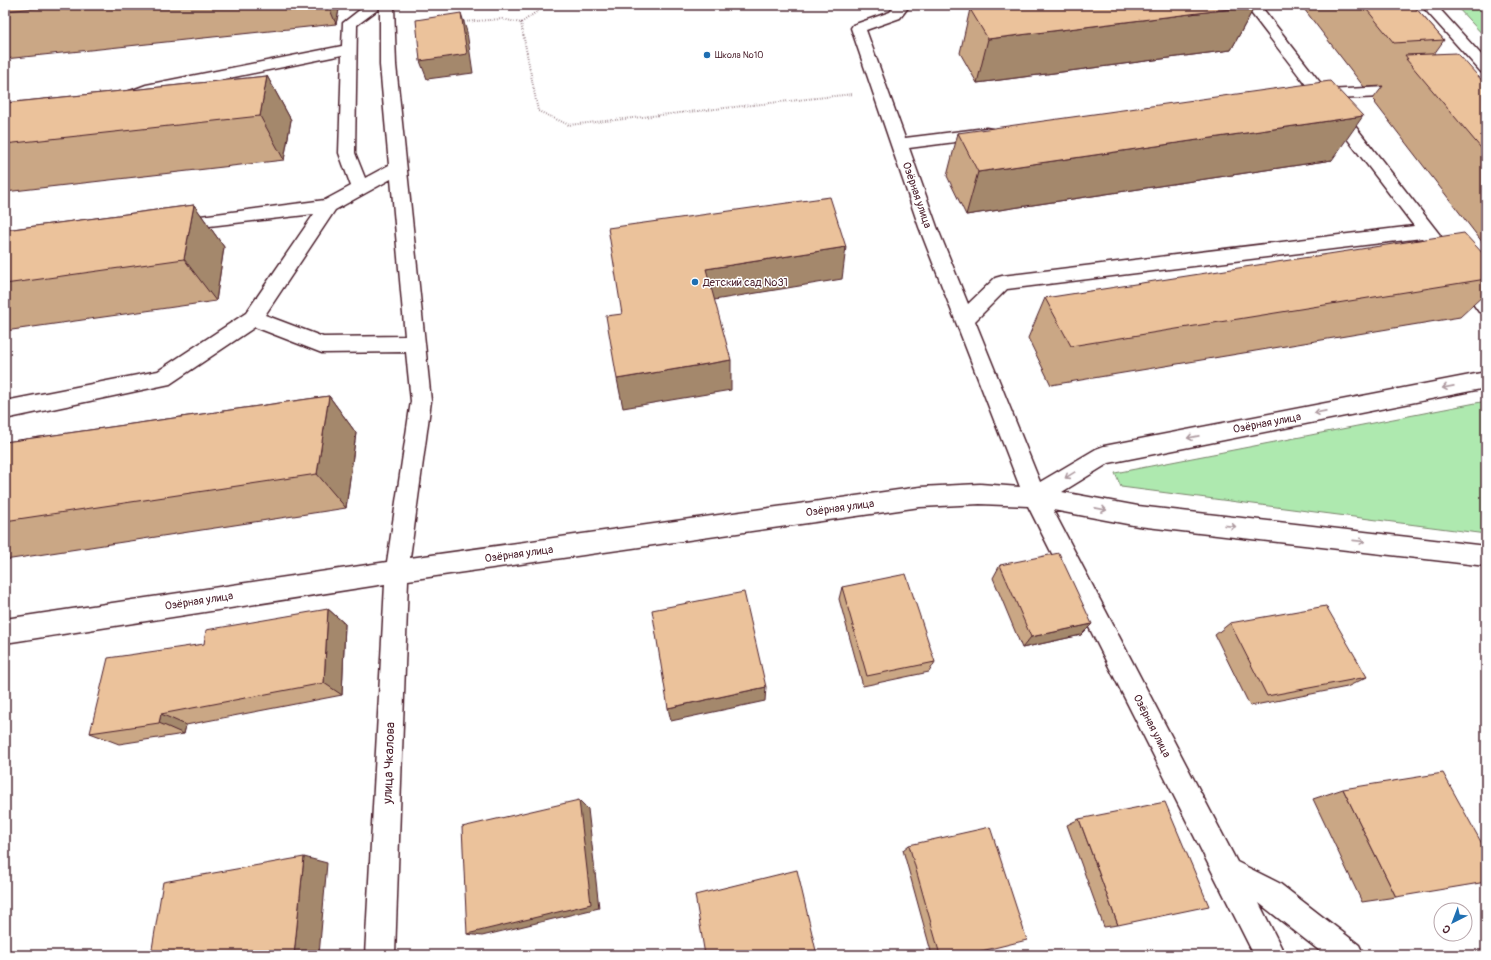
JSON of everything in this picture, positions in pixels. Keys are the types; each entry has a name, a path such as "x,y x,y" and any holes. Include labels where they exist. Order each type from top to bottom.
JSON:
{"street":[{"path":"360,189 347,153 350,23 374,5"},
{"name":"улица Чкалова","path":"380,955 397,571 421,401 388,65 387,5"},
{"name":"Озёрная улица","path":"903,5 894,15 858,28 928,227 1035,497 1227,872 1263,950"},
{"path":"1252,5 1316,95 1427,231 1486,307"},
{"path":"1428,5 1486,69"},
{"path":"125,99 146,90 350,49"},
{"path":"1316,95 1420,91"},
{"path":"899,144 1004,131"},
{"path":"155,226 329,206 398,168"},
{"path":"5,410 163,378 254,318 329,206"},
{"path":"965,319 1002,283 1427,231"},
{"path":"254,318 322,345 415,344"},
{"name":"Озёрная улица","path":"1035,497 1104,454 1486,380"},
{"name":"Озёрная улица","path":"5,631 397,571 920,497 980,494 1035,497 1138,516 1486,556"},
{"path":"1227,872 1269,893 1349,955"}],"path":[{"path":"457,23 502,18 521,22 546,5"},
{"path":"521,22 538,111 569,126 880,91"}],"green space":[{"path":"1455,5 1486,5 1486,38"},
{"path":"1486,401 1486,534 1121,487 1115,473"}],"building":[{"path":"5,5 68,5 5,11"},
{"path":"1004,5 1255,6 988,39 970,9"},
{"path":"1363,5 1413,5 1444,40 1394,43"},
{"path":"461,13 467,54 420,61 416,20"},
{"path":"1456,53 1486,85 1486,154 1406,59 1408,59 1405,55"},
{"path":"267,76 260,116 5,144 5,103"},
{"path":"1330,81 1363,116 978,172 958,133"},
{"path":"830,197 846,247 706,269 731,360 617,379 606,316 622,314 608,228"},
{"path":"194,205 184,259 5,284 5,230"},
{"path":"1464,233 1486,257 1486,279 1071,346 1045,298"},
{"path":"329,396 317,474 5,521 5,442"},
{"path":"1059,553 1092,624 1031,637 1000,565"},
{"path":"906,574 935,662 867,676 842,587"},
{"path":"744,592 766,687 668,708 652,610"},
{"path":"1326,606 1367,677 1267,696 1230,623"},
{"path":"328,609 324,683 161,714 159,723 90,733 108,658 204,644 206,630"},
{"path":"1443,773 1486,851 1486,882 1396,897 1343,789"},
{"path":"579,800 591,904 467,934 462,827"},
{"path":"1165,802 1209,906 1118,925 1079,819"},
{"path":"990,827 1027,940 965,955 940,955 909,845"},
{"path":"304,857 294,955 151,955 163,882"},
{"path":"797,870 817,955 705,955 695,895"}],"place":[{"name":"Школа №10","path":"707,55"},
{"name":"Детский сад №31","path":"695,282"}]}
